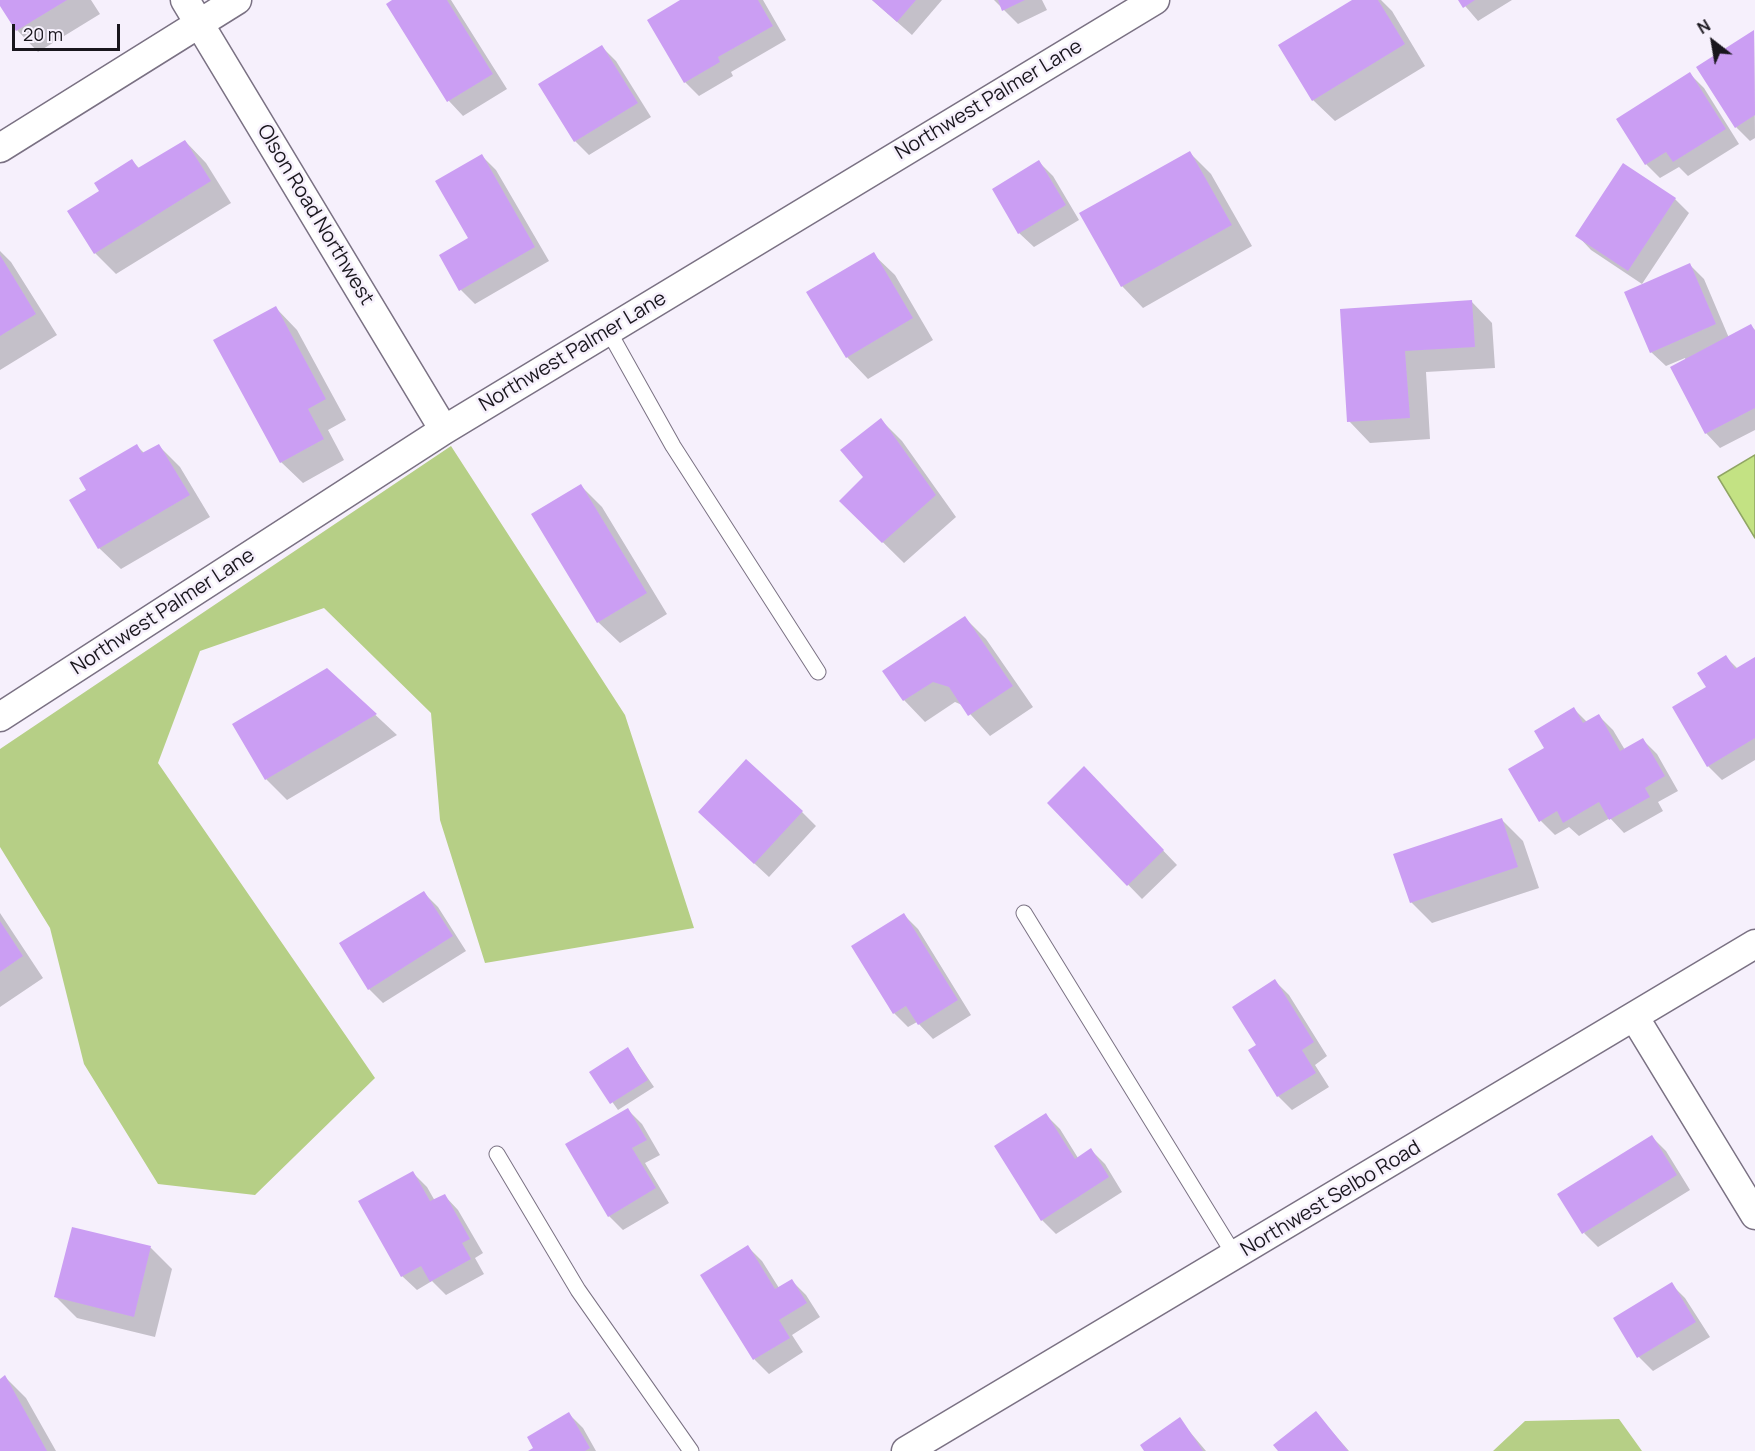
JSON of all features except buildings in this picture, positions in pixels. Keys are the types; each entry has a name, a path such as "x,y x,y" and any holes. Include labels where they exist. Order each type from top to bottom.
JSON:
{"street":[{"name":"Olson Road Northwest","path":"185,0 444,430"},
{"path":"0,148 237,0"},
{"name":"Northwest Palmer Lane","path":"0,717 444,430 1155,0"},
{"name":"Northwest Selbo Road","path":"906,1451 1635,1018 1755,944"},
{"path":"1635,1018 1755,1215"}],"lane":[{"path":"608,330 674,446 818,672"},
{"path":"1024,913 1235,1256"},
{"path":"497,1154 578,1290 691,1451"}],"shaded area":[{"path":"451,446 625,715 694,928 485,963 440,820 431,713 324,608 200,651 158,763 375,1078 255,1195 158,1184 84,1064 50,928 0,847 0,749"},
{"path":"1755,455 1755,538 1718,477"},
{"path":"1619,1419 1642,1451 1493,1451 1525,1421"}]}
